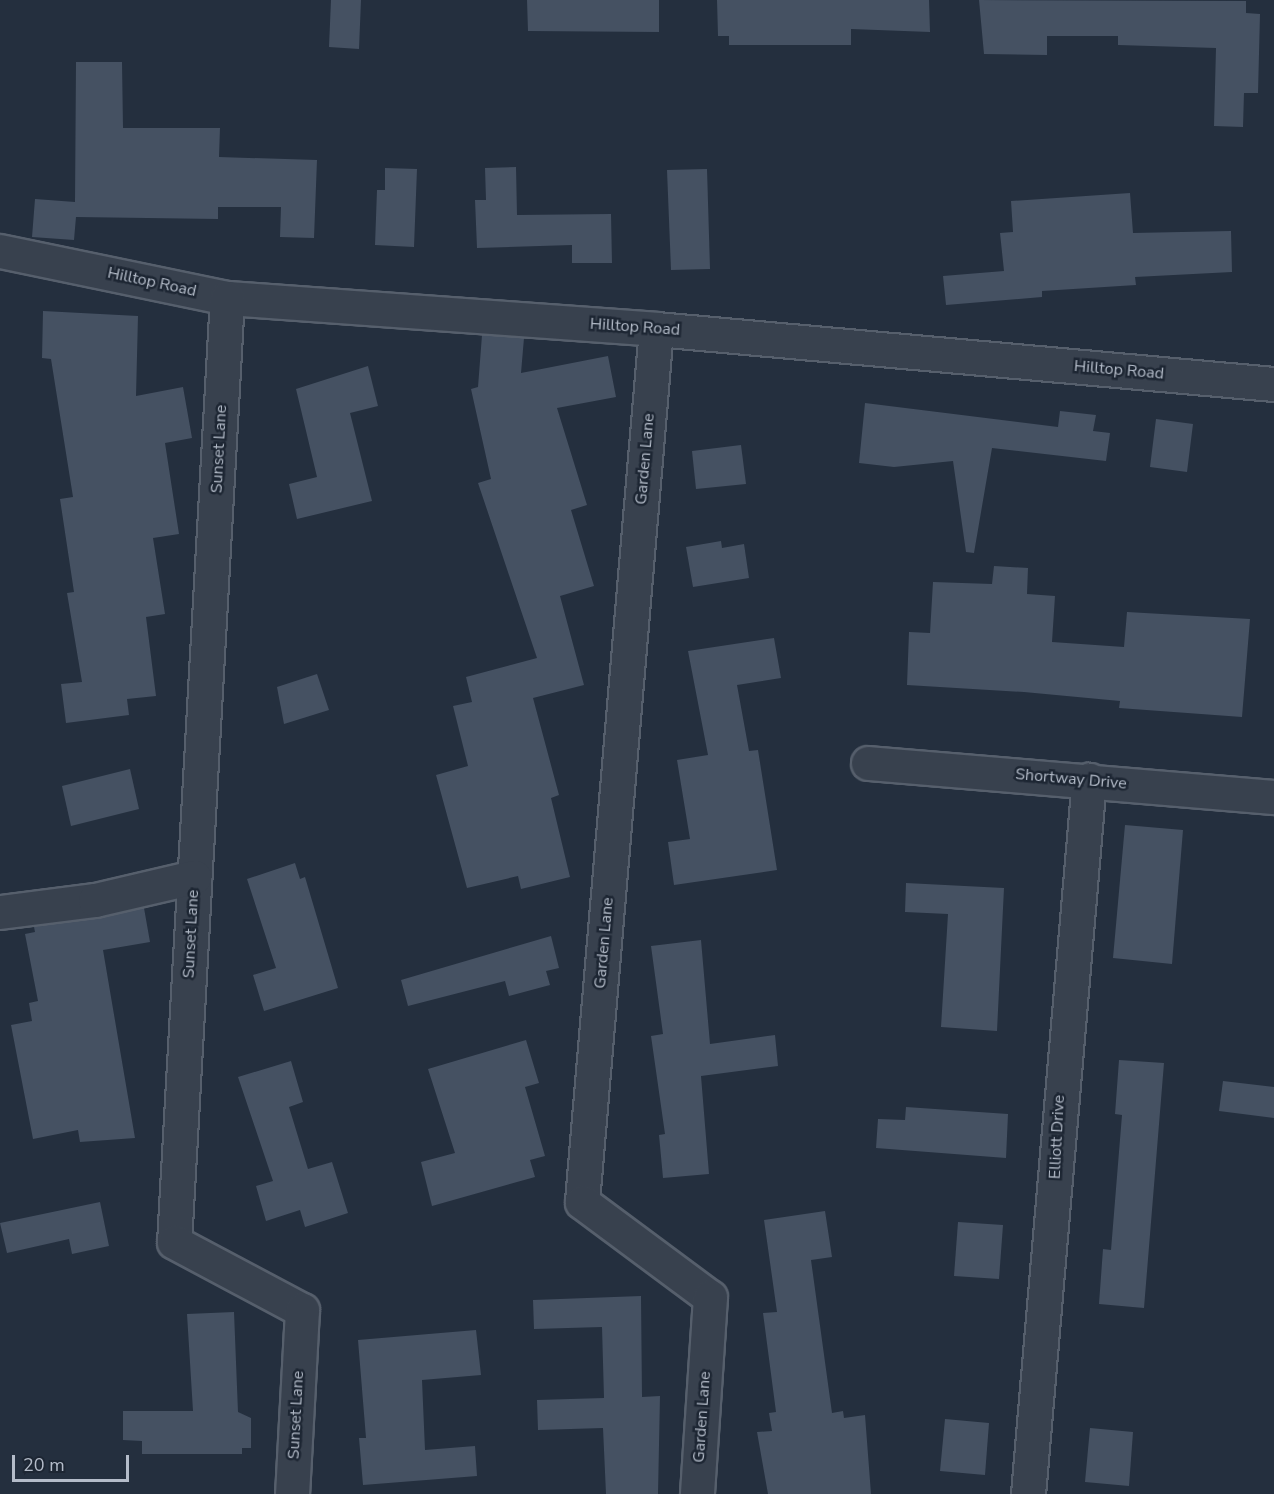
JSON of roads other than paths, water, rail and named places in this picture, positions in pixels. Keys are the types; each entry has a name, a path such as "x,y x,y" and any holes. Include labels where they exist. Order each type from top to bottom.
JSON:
{"street":[{"name":"Hilltop Road","path":"0,251 227,298 656,329 1274,384"},
{"name":"Sunset Lane","path":"227,298 174,1242 302,1310 292,1494"},
{"name":"Garden Lane","path":"656,329 582,1202 710,1297 697,1494"},
{"name":"Shortway Drive","path":"867,763 1274,797"},
{"name":"Elliott Drive","path":"1028,1494 1089,780"},
{"path":"0,912 95,900 194,877"}]}
